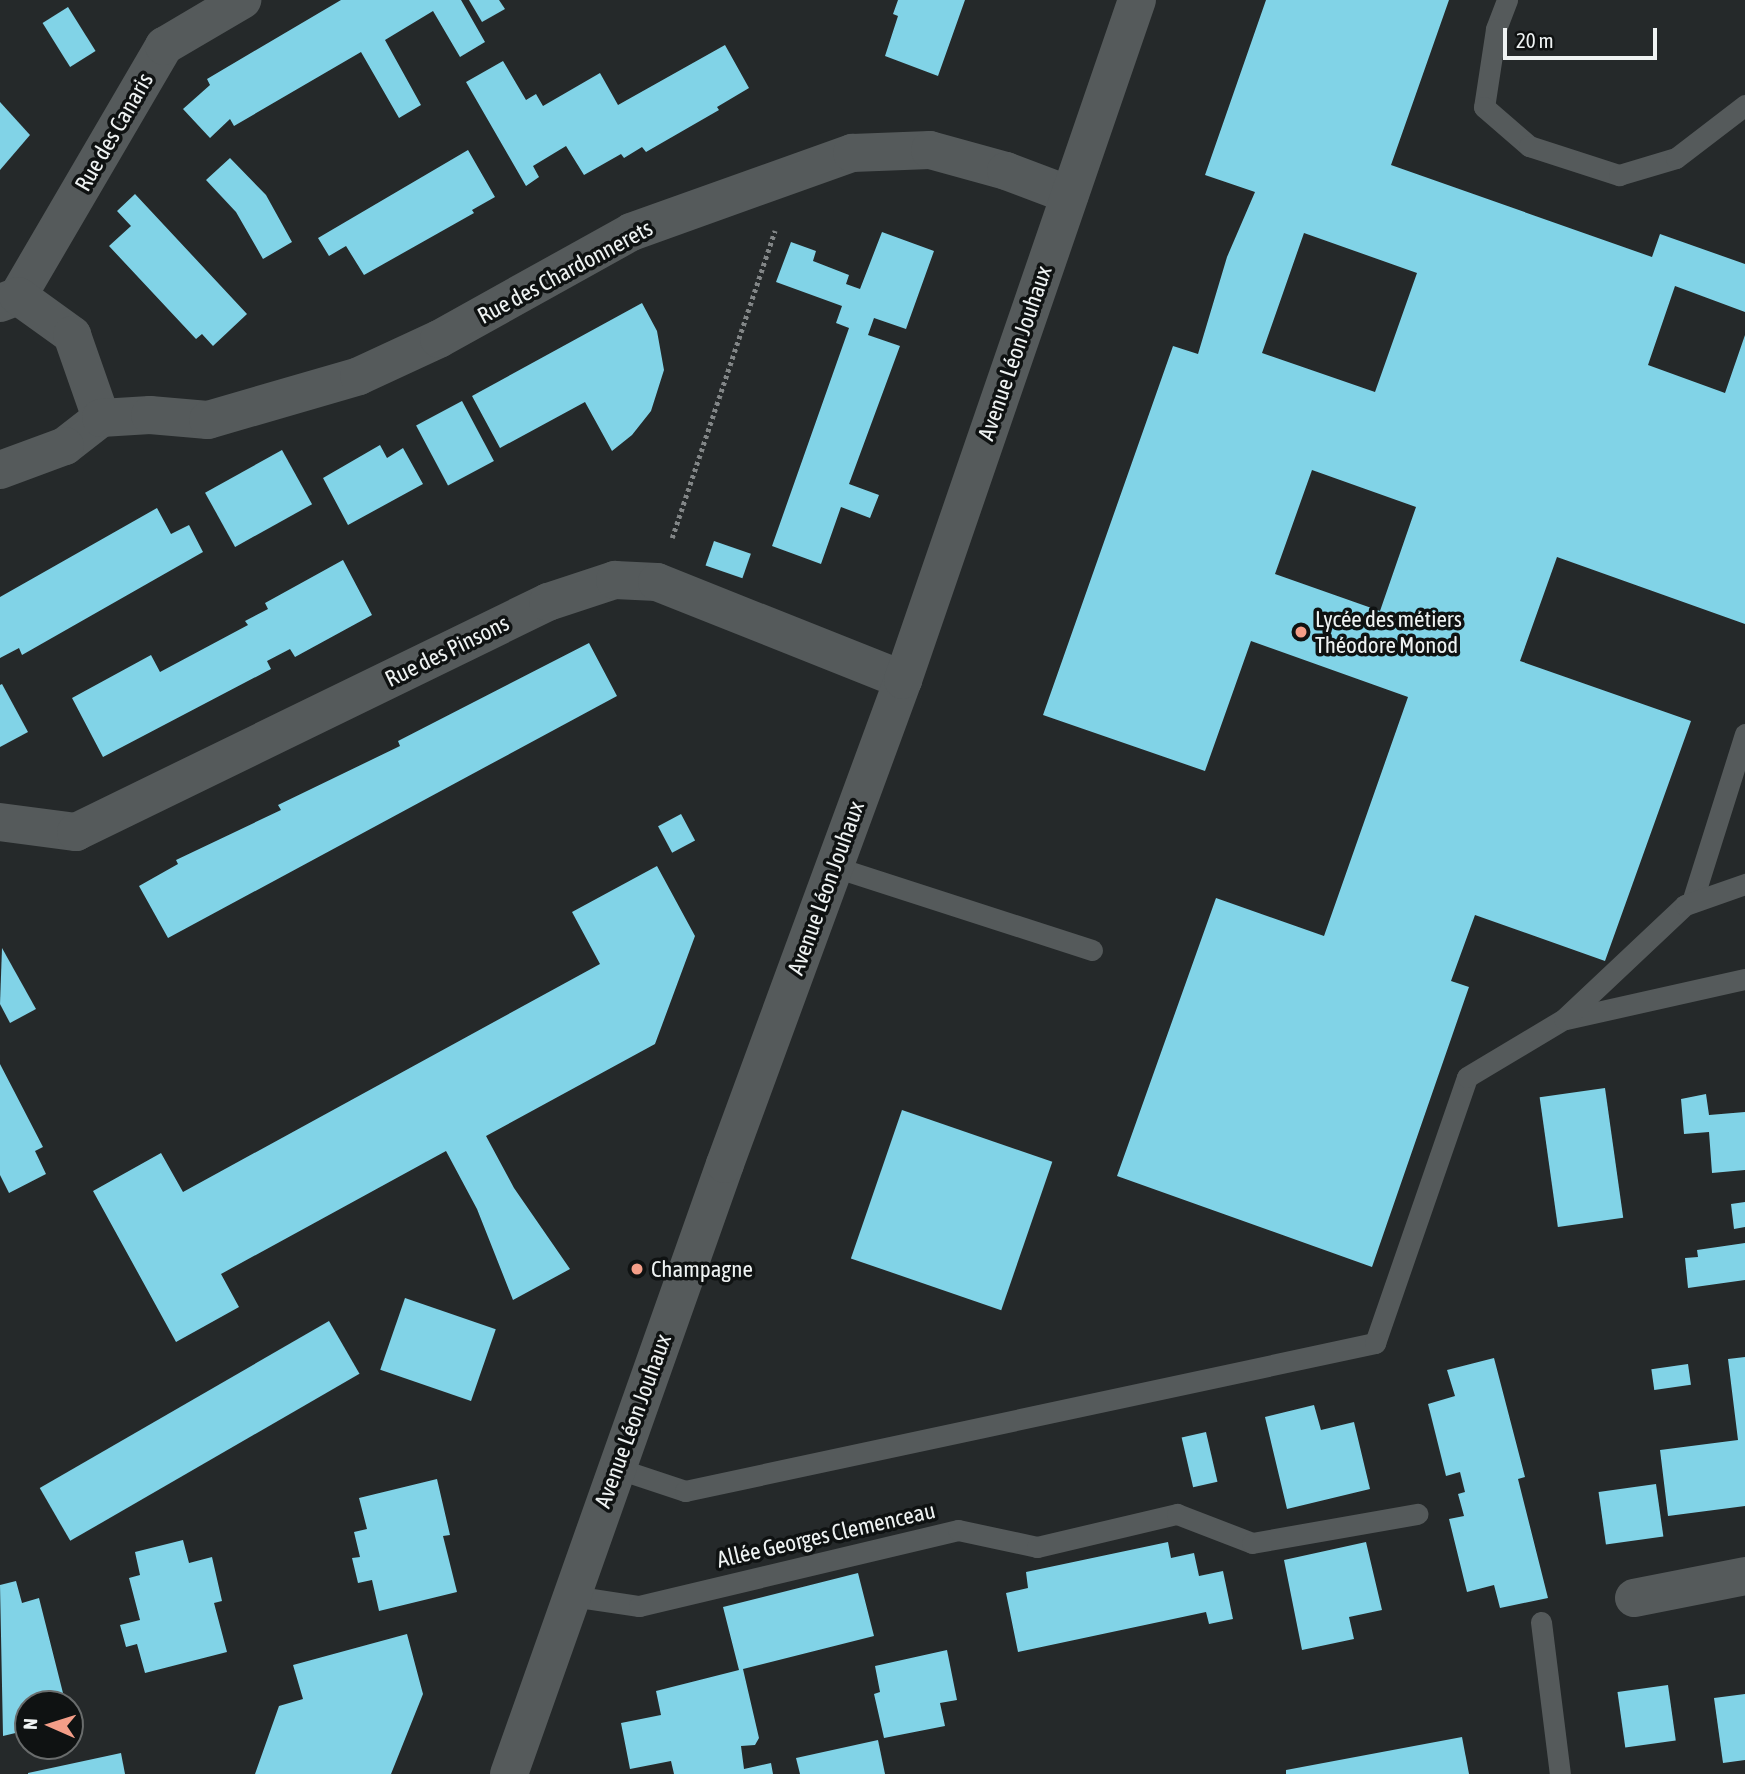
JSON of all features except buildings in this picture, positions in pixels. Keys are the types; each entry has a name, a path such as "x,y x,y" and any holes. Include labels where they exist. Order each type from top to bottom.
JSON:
{"street":[{"name":"Rue des Canaris","path":"9,300 164,46 242,0"},
{"name":"Avenue Léon Jouhaux","path":"509,1774 616,1468 903,680 1137,0"},
{"name":"Rue des Chardonnerets","path":"101,418 150,415 208,420 359,376 439,340 631,232 852,153 930,150 1006,170 1070,195"},
{"path":"0,470 65,446 101,418 72,335 9,300"},
{"name":"Rue des Pinsons","path":"0,822 76,832 548,602 614,580 657,582 903,680"},
{"path":"1634,1598 1745,1576"}],"lane":[{"path":"1507,0 1496,29 1484,107 1530,146 1619,175 1676,158 1745,105"},
{"path":"1692,902 1744,736"},
{"path":"835,867 1092,950"},
{"path":"616,1468 685,1491 1375,1343 1467,1077 1563,1019 1692,902 1745,884"},
{"path":"1563,1019 1745,979"},
{"name":"Allée Georges Clemenceau","path":"572,1596 639,1606 958,1530 1037,1547 1177,1514 1252,1543 1417,1514"},
{"path":"1541,1622 1560,1774"}],"path":[{"path":"657,582 794,174"}],"place":[{"name":"Lycée des métiers Théodore Monod","path":"1301,632"},
{"name":"Champagne","path":"637,1269"}]}
